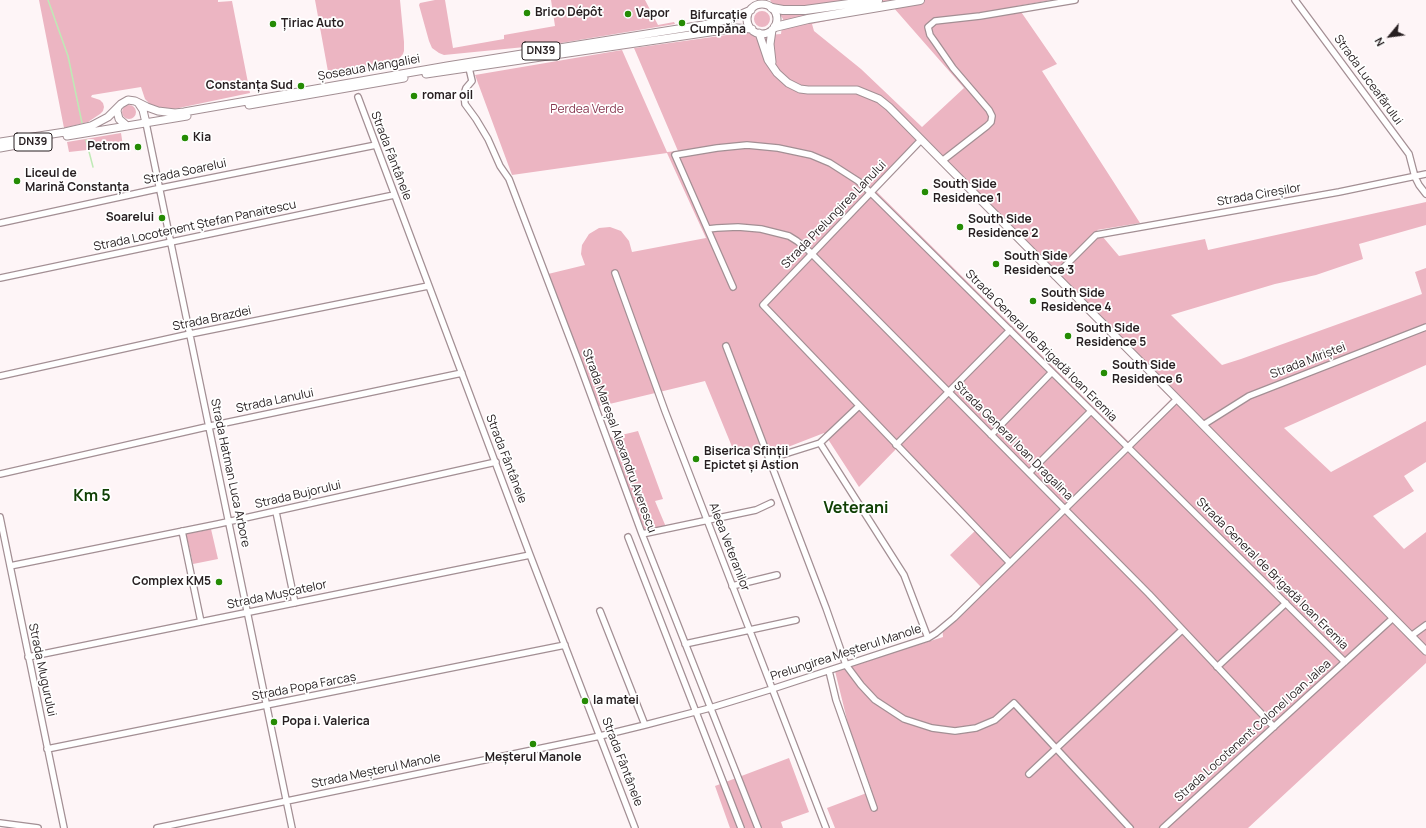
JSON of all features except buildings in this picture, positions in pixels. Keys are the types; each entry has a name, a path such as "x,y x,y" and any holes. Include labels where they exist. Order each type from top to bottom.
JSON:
{"highway":[{"name":"DN39","path":"772,8 784,10 805,10 878,0"},
{"name":"DN39","path":"773,29 808,19 920,0"}],"main road":[{"name":"DN39","path":"751,10 760,4 764,4 772,8"},
{"path":"772,8 776,12 777,18 770,44 772,64"},
{"path":"751,10 748,22 755,31 768,60 782,78 800,89 857,90 879,99 1426,651"},
{"name":"Șoseaua Mangaliei","path":"120,104 124,101 132,100 158,111 175,113 184,112 447,66 703,25 730,19 751,10"},
{"name":"Șoseaua Mangaliei","path":"0,148 470,68 737,28 755,31"},
{"name":"DN39","path":"755,31 767,33 773,29"},
{"name":"DN39","path":"0,142 59,133 92,126 108,117 120,104"},
{"path":"120,104 117,116 121,122 127,126"},
{"path":"139,104 146,123"}],"street":[{"path":"942,161 987,126 991,122 992,116 989,110 953,68 930,34 928,26 935,21 980,16 1075,0"},
{"name":"Strada Luceafărului","path":"1295,0 1409,154 1415,177 1426,194"},
{"name":"Strada Mareșal Alexandru Averescu","path":"470,68 472,81 466,88 464,94 465,104 488,139 500,166 509,179 642,534 758,828"},
{"name":"Strada Fântânele","path":"358,97 428,286 635,828"},
{"name":"Strada Hatman Luca Arbore","path":"146,123 292,828"},
{"name":"Strada Prelungirea Lanului","path":"859,406 763,306 921,140"},
{"name":"Strada Soarelui","path":"0,223 376,145"},
{"name":"Strada General de Brigadă Ioan Eremia","path":"708,230 675,155 747,145 778,148 811,155 830,163 858,181 1345,662"},
{"name":"Strada Cireșilor","path":"1055,276 1096,235 1339,192 1426,174"},
{"name":"Strada Locotenent Ștefan Panaitescu","path":"0,278 394,195"},
{"name":"Strada General Ioan Dragalina","path":"708,230 738,227 780,233 797,241 812,254 1149,594 1274,727"},
{"path":"708,230 733,287"},
{"name":"Aleea Veteranilor","path":"615,273 707,521 826,828"},
{"name":"Strada Brazdei","path":"0,376 190,334 428,286"},
{"name":"Strada Miriștei","path":"1203,425 1249,396 1426,327"},
{"path":"896,445 1010,330"},
{"path":"726,346 846,665 860,685 875,700 904,719 932,728 955,731 976,728 995,720 1014,703 1130,828"},
{"path":"991,435 1052,372"},
{"name":"Strada Lanului","path":"0,474 209,426 462,373"},
{"name":"Prelungirea Meșterul Manole","path":"600,736 710,708 928,638 945,626 1177,399"},
{"path":"769,459 820,443 859,406 1010,563"},
{"path":"1029,473 1091,410"},
{"path":"820,443 904,575 928,638"},
{"name":"Strada Bujorului","path":"10,566 276,512 496,462"},
{"path":"642,534 756,510 771,503"},
{"path":"276,512 295,603"},
{"name":"Strada Mugurului","path":"0,516 64,828"},
{"path":"182,531 201,622"},
{"name":"Strada Mareșal Alexandru Averescu","path":"628,537 741,828"},
{"name":"Strada Mușcatelor","path":"28,657 530,555"},
{"path":"732,586 777,575"},
{"path":"1217,667 1286,603"},
{"path":"600,612 645,725"},
{"name":"Strada Locotenent Colonel Ioan Jalea","path":"1163,828 1392,618"},
{"path":"685,644 796,620"},
{"path":"1411,636 1426,625"},
{"path":"1029,774 1182,630"},
{"name":"Strada Popa Farcaș","path":"47,749 565,645"},
{"path":"829,671 836,700 874,808"},
{"name":"Strada Meșterul Manole","path":"157,828 600,736"},
{"path":"0,823 38,828"}],"green space":[{"path":"39,0 232,1 250,93 174,109 163,109 150,104 145,99 141,87 92,95 91,97 100,100 103,103 103,111 88,122 64,128"},
{"path":"315,0 400,0 404,42 403,54 398,60 374,70 329,77"},
{"path":"445,0 453,48 504,39 504,35 555,26 551,0 645,0 658,25 674,22 675,24 555,44 444,55 432,48 419,5 420,3"},
{"name":"Perdea Verde","path":"770,0 1052,0 1017,6 1057,64 1042,71 1140,223 1097,230 1119,256 1205,239 1208,250 1426,202 1426,225 1359,244 1363,259 1316,275 1275,284 1171,315 1222,365 1422,294 1415,272 1426,268 1426,365 1284,428 1331,472 1426,421 1426,462 1404,476 1414,491 1373,516 1404,549 1426,532 1426,663 1248,828 835,828 827,808 872,791 849,728 835,671 943,637 942,625 981,587 950,555 976,530 898,447 859,487 824,433 775,452 773,446 735,454 705,381 597,407 548,274 585,265 581,254 582,245 589,234 599,228 610,227 621,231 629,241 632,252 706,238 667,153 512,175 475,75 622,50 667,152 678,151 634,48 741,33 750,33 755,36 781,34 783,19","holes":["893,7 964,88 922,127 861,69 814,31 812,24","919,143 1171,399 1129,442 876,191"]},
{"path":"762,11 768,13 770,19 768,25 762,27 756,25 754,19 756,13"},
{"path":"126,105 132,105 136,109 136,115 132,119 126,119 122,115 122,109"},
{"path":"121,133 123,146 69,152 67,142"},
{"path":"638,431 663,499 655,501 666,527 643,531 609,438"},
{"path":"211,529 218,559 193,564 186,534"},
{"path":"789,758 809,812 781,822 783,828 730,828 715,786"}],"waterway":[{"path":"48,0 68,56 82,123"},
{"path":"86,140 93,167"}],"place":[{"name":"Brico Dépôt","path":"527,13"},
{"name":"Vapor","path":"628,14"},
{"name":"Bifurcație Cumpăna","path":"682,23"},
{"name":"Țiriac Auto","path":"273,24"},
{"name":"Constanța Sud","path":"301,86"},
{"name":"romar oil","path":"414,96"},
{"name":"Kia","path":"185,138"},
{"name":"Petrom","path":"138,147"},
{"name":"Liceul de Marină Constanța","path":"17,181"},
{"name":"South Side Residence 1","path":"925,192"},
{"name":"Soarelui","path":"162,218"},
{"name":"South Side Residence 2","path":"960,227"},
{"name":"South Side Residence 3","path":"996,264"},
{"name":"South Side Residence 4","path":"1033,301"},
{"name":"South Side Residence 5","path":"1068,336"},
{"name":"South Side Residence 6","path":"1104,373"},
{"name":"Biserica Sfinții Epictet și Astion","path":"696,459"},
{"name":"Complex KM5","path":"219,582"},
{"name":"la matei","path":"585,701"},
{"name":"Popa i. Valerica","path":"274,722"},
{"name":"Meșterul Manole","path":"533,744"}],"district":[{"name":"Km 5","path":"92,497"},
{"name":"Veterani","path":"856,509"}]}
